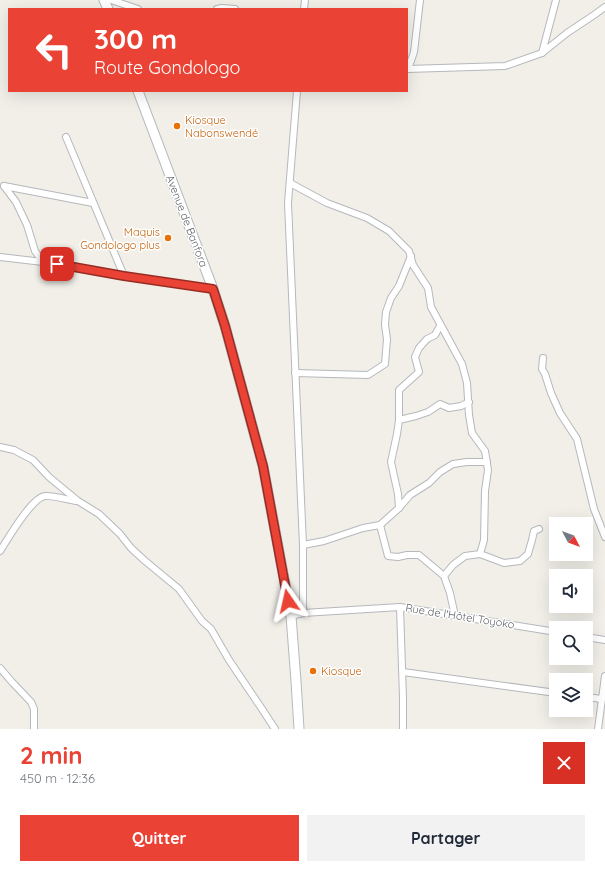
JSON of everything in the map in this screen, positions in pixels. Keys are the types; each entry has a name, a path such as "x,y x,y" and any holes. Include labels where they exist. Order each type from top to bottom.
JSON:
{"main road":[{"name":"Avenue de Banfora","path":"138,92 213,289 225,326 263,466 291,616 299,729"}],"street":[{"path":"111,0 135,8"},
{"path":"420,0 414,52 408,69 505,66 542,53 567,33 605,7"},
{"path":"542,53 556,0"},
{"path":"298,92 288,203 302,545 303,613"},
{"path":"66,138 124,276"},
{"path":"290,183 327,203 367,218 388,231 409,251 413,265 428,288 431,307 462,364 469,402 469,415 472,433 485,451 488,470 485,491 484,540 480,554"},
{"path":"2,185 93,203"},
{"path":"2,185 16,202 27,225 35,252 43,262"},
{"path":"295,373 368,375 384,364 387,339 385,325 386,312 391,298 399,286 411,256"},
{"path":"0,257 43,262 213,289"},
{"path":"399,508 398,494 391,462 399,420 399,390 419,372 415,356 419,348 427,339 435,335 440,326"},
{"path":"543,358 542,369 551,393 560,413 577,439 594,508 605,537"},
{"path":"399,420 428,412 440,404 449,408 461,406 469,402"},
{"path":"0,447 14,450 33,460 78,501 99,514 120,534 131,548 179,589 202,621 211,629 246,687 275,729"},
{"path":"302,545 324,541 363,528 380,525 410,496 429,483 440,472 453,464 487,462"},
{"path":"0,551 30,507 38,500 45,496 78,501"},
{"path":"380,525 388,556 398,557 419,555 444,576 455,616"},
{"path":"444,576 453,565 465,556 480,554 504,563 520,560 528,554 534,531 539,529"},
{"path":"400,607 403,672 403,728 410,729"},
{"name":"Rue de l'Hôtel Toyoko","path":"291,616 303,613 400,607 549,631"},
{"path":"593,638 605,640"},
{"path":"0,668 31,702 34,709 34,729"},
{"path":"403,672 549,692"},
{"path":"598,729 605,676"},
{"path":"593,698 602,699"}],"place":[{"name":"Kiosque Nabonswendé","path":"177,126"},
{"name":"Maquis Gondologo plus","path":"168,238"},
{"name":"Kiosque","path":"313,671"}],"route":[{"path":"57,264 124,276 213,289 225,326 263,466 288,601"}]}
